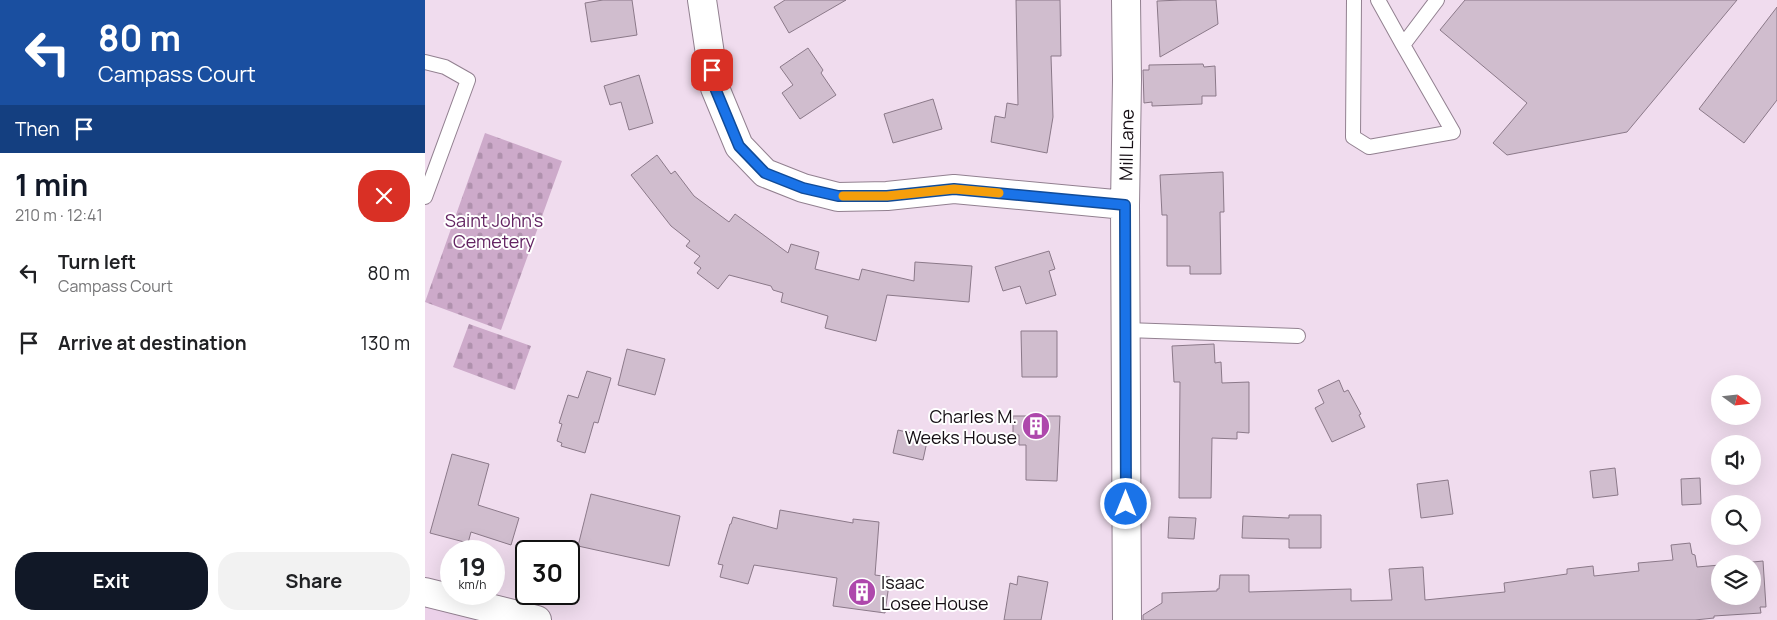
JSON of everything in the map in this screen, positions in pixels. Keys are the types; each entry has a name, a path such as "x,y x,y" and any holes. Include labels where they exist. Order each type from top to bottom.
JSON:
{"street":[{"path":"702,0 715,88 739,146 765,173 803,188 838,196 887,196 954,189 1125,205"},
{"name":"Mill Lane","path":"1125,0 1127,80 1125,205 1127,620"},
{"path":"425,592 537,620"}],"lane":[{"path":"1354,0 1353,137 1369,147 1453,132 1377,0"},
{"path":"1403,46 1437,0"},
{"path":"425,62 445,67 468,80 425,197"},
{"path":"1126,330 1298,336"}],"shaded area":[{"path":"425,605 486,620 425,620"}],"green space":[{"name":"Saint John's Cemetery","path":"485,133 562,161 501,330 425,302"},
{"path":"469,324 531,346 515,390 453,367"}],"building":[{"path":"603,0 632,0 637,35 591,42 585,3"},
{"path":"785,0 846,0 789,33 774,7"},
{"path":"1016,0 1060,0 1061,56 1051,56 1053,117 1047,153 991,142 995,116 1005,118 1007,103 1018,105"},
{"path":"1216,0 1218,24 1160,57 1157,1"},
{"path":"1465,0 1737,0 1627,132 1507,155 1493,143 1527,103 1440,30"},
{"path":"1777,7 1777,100 1744,143 1699,109"},
{"path":"808,48 823,70 821,73 836,95 800,119 782,93 793,85 780,67"},
{"path":"1203,64 1204,67 1215,66 1216,96 1202,96 1202,104 1152,106 1152,102 1144,103 1143,70 1149,70 1149,65"},
{"path":"639,75 653,123 629,130 621,102 610,105 604,86"},
{"path":"933,99 942,129 893,143 884,114"},
{"path":"657,155 671,174 675,171 694,196 729,222 735,214 788,253 791,244 819,252 815,269 859,280 862,269 914,281 915,262 972,266 969,302 887,295 876,341 825,328 828,316 781,302 783,293 773,290 771,286 729,275 718,289 697,273 701,268 694,263 700,256 686,246 690,241 671,226 631,175"},
{"path":"1223,172 1224,212 1220,212 1221,274 1190,274 1190,266 1167,266 1167,215 1162,215 1160,175"},
{"path":"1049,251 1055,269 1049,271 1056,295 1026,304 1020,286 1003,291 995,267"},
{"path":"1021,331 1057,331 1057,377 1022,377"},
{"path":"1214,344 1215,363 1221,362 1222,383 1249,382 1249,433 1237,432 1237,439 1212,438 1211,498 1179,498 1180,382 1174,382 1172,346"},
{"path":"627,349 665,359 655,395 618,385"},
{"path":"587,371 611,378 598,423 594,422 585,453 561,446 562,443 557,441 562,424 559,423 568,395 578,398"},
{"path":"1339,380 1344,392 1348,390 1361,414 1359,415 1365,427 1332,442 1315,408 1324,403 1318,390"},
{"path":"1013,416 1060,416 1057,481 1026,480 1026,445 1019,445 1019,435 1013,435"},
{"path":"898,430 928,437 923,460 893,453"},
{"path":"452,454 489,464 478,505 519,518 511,545 505,543 505,540 496,540 471,532 469,540 457,540 430,533"},
{"path":"1615,468 1618,495 1593,498 1590,471"},
{"path":"1700,478 1701,504 1682,505 1681,479"},
{"path":"1448,480 1453,514 1421,518 1417,484"},
{"path":"591,494 680,516 669,566 580,546 580,540"},
{"path":"780,510 853,523 853,519 879,522 875,575 890,577 885,613 833,606 837,578 754,565 748,584 720,577 723,565 718,564 733,517 777,529"},
{"path":"1289,515 1321,515 1321,548 1289,548 1289,539 1242,538 1243,516 1289,518"},
{"path":"1169,517 1196,518 1194,539 1168,538"},
{"path":"1690,543 1697,567 1711,566 1711,605 1761,605 1761,561 1763,561 1766,607 1760,607 1761,613 1714,616 1714,618 1695,620 1143,620 1143,615 1162,603 1162,593 1217,591 1219,589 1220,575 1249,575 1249,592 1351,589 1351,601 1392,600 1389,569 1423,567 1425,600 1505,592 1504,583 1567,574 1567,569 1593,566 1594,576 1639,571 1638,563 1673,560 1671,545"},
{"path":"1018,576 1048,582 1041,620 1004,620 1010,583 1017,585"}],"slow traffic":[{"path":"843,196 887,196 954,189 999,193"}],"place":[{"name":"Charles M. Weeks House","path":"1036,426"},
{"name":"Isaac Losee House","path":"862,592"}],"route":[{"path":"712,70 715,88 739,146 765,173 803,188 838,196 887,196 954,189 1125,205 1126,504"}]}
